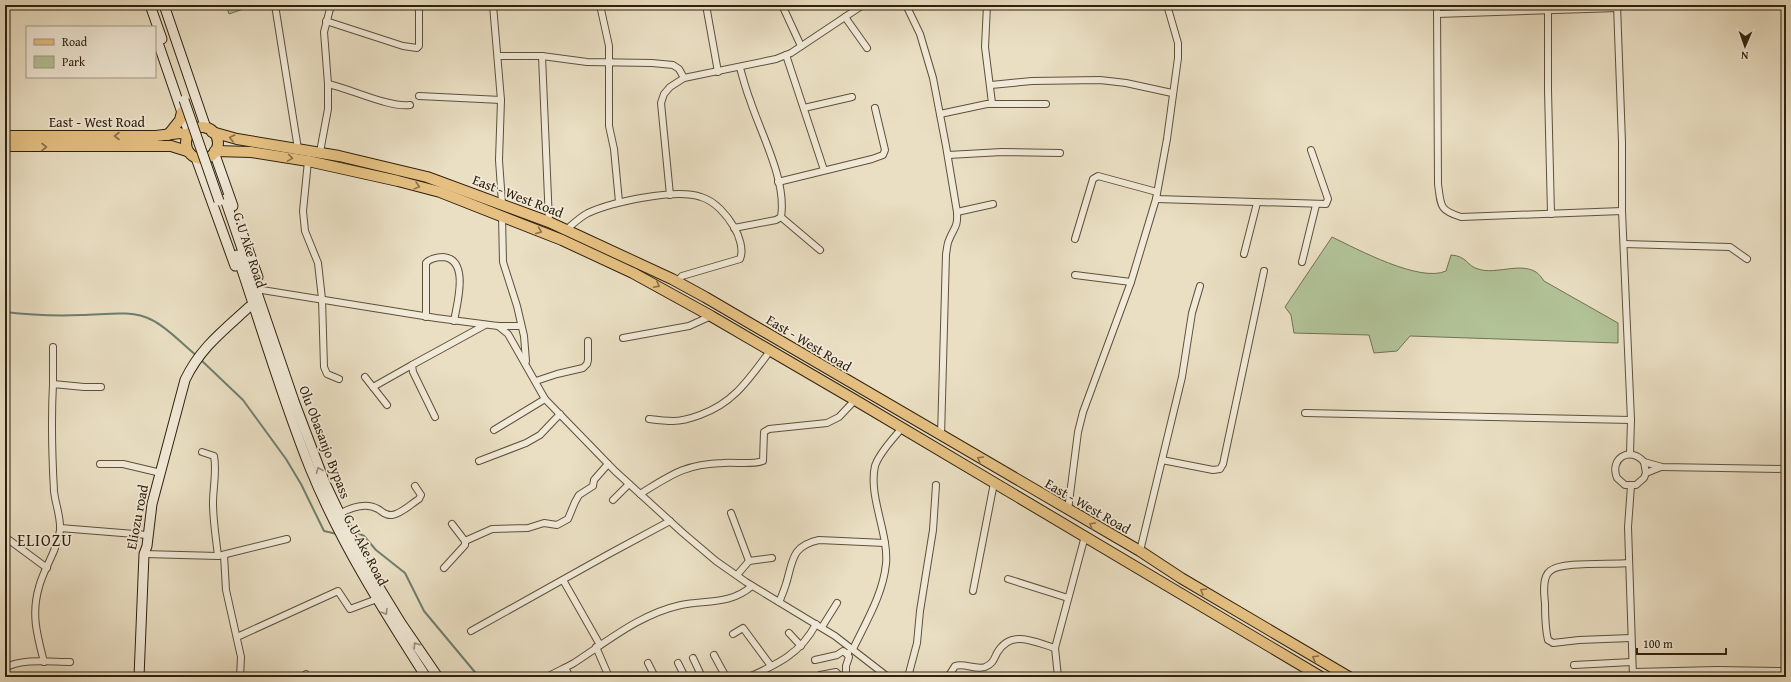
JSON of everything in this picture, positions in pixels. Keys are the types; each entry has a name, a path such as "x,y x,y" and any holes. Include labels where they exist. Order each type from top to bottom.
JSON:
{"main road":[{"path":"145,5 152,26"},
{"path":"150,5 187,99"},
{"path":"158,5 187,99"},
{"path":"164,5 209,130 217,141 215,151 283,350 288,371 290,402"},
{"path":"156,37 189,134"},
{"name":"Olu Obasanjo Bypass","path":"187,99 290,402 338,514 376,583 438,677"},
{"path":"168,136 180,120 182,112"},
{"path":"209,130 196,129 189,134 186,142 187,151 196,158 267,357 290,402"},
{"name":"East - West Road","path":"209,130 237,139 320,152 427,177 502,203 549,222 677,282 1140,551 1181,578 1349,677"},
{"name":"East - West Road","path":"5,136 168,136 180,133 189,134"},
{"name":"East - West Road","path":"5,146 166,146 187,151"},
{"path":"196,158 208,158 215,151"},
{"name":"East - West Road","path":"215,151 251,152 308,162 398,181 440,192 562,240 633,273 711,316 855,400 901,429 1085,536 1321,677"},
{"name":"Eliozu road","path":"138,677 144,554 147,546 147,535 152,504 182,393 192,367 205,348 250,307"},
{"name":"G.U Ake Road","path":"290,402 310,468 320,492 342,536 377,599 426,677"}],"street":[{"path":"275,5 298,149"},
{"path":"320,152 328,109 328,84 324,32 331,5"},
{"path":"326,21 403,46 417,48 419,46 419,5"},
{"path":"493,5 501,100 499,160 502,203"},
{"path":"600,5 609,46 609,126 614,149 619,202"},
{"path":"706,5 718,72"},
{"path":"782,5 801,46"},
{"path":"670,195 661,103 664,94 670,87 684,78 740,68 786,55 863,5"},
{"path":"906,5 920,34 933,78 957,212 955,231 948,241 946,254 941,436"},
{"path":"987,5 985,47 991,85 992,103"},
{"path":"1068,510 1078,432 1083,412 1131,282 1157,196 1167,139 1176,71 1178,43 1167,5"},
{"path":"1437,5 1438,184 1441,205 1447,213 1461,216 1622,211"},
{"path":"1437,14 1617,7 1622,142 1622,211 1631,420 1630,454"},
{"path":"1548,10 1548,97 1551,214"},
{"path":"845,17 867,48"},
{"path":"786,55 824,170"},
{"path":"498,56 542,56 566,61 610,61 673,65 680,69 684,78"},
{"path":"542,56 549,222"},
{"path":"740,68 749,100 772,159 778,182 781,217 820,250"},
{"path":"991,85 1100,80 1126,83 1172,93"},
{"path":"328,84 345,88 394,105 410,105"},
{"path":"419,96 501,100"},
{"path":"804,108 852,96"},
{"path":"940,114 992,103 1046,104"},
{"path":"778,182 824,170 872,160 883,155 885,150 876,108"},
{"path":"1075,240 1092,179 1098,176 1157,196 1257,203 1326,204 1328,199 1311,150"},
{"path":"948,155 1002,152 1060,153"},
{"path":"308,162 303,211 305,231 318,263 322,299 324,367 327,374 339,379"},
{"path":"566,230 587,214 619,202 670,195 691,195 702,197 723,212 734,228 740,244 740,259 682,276 677,282"},
{"path":"1244,254 1257,203"},
{"path":"957,212 993,204"},
{"path":"1302,262 1316,205"},
{"path":"502,216 503,262 517,306 524,336 526,363"},
{"path":"734,228 776,220 781,217"},
{"path":"1624,244 1730,247 1747,259"},
{"path":"426,317 426,263 433,259 444,257 453,260 459,271 460,285 454,321"},
{"path":"1162,460 1213,470 1220,469 1223,464 1264,271"},
{"path":"1075,275 1131,282"},
{"path":"1140,551 1182,377 1192,313 1200,286"},
{"path":"262,290 454,321 498,326 521,326"},
{"path":"623,338 689,326 711,316"},
{"path":"373,387 485,324"},
{"path":"498,326 508,334 526,363 545,399 608,464 640,494 716,561 752,586 819,626 852,648 880,675 888,677"},
{"path":"536,382 556,374 583,368 587,364 588,360 588,340"},
{"path":"44,662 35,630 35,612 39,586 59,540 60,528 55,503 51,446 53,347"},
{"path":"648,419 675,421 693,418 715,410 734,397 746,384 770,351"},
{"path":"412,365 413,372 435,417"},
{"path":"365,377 387,405"},
{"path":"53,384 101,387"},
{"path":"494,430 545,399"},
{"path":"640,494 673,473 695,465 723,463 754,464 763,461 764,432 769,429 827,423 840,417 855,400"},
{"path":"1305,413 1631,420"},
{"path":"479,461 526,443 540,435 560,414"},
{"path":"847,654 852,648 878,597 883,582 886,563 885,542 874,479 875,465 901,429"},
{"path":"202,452 214,456 216,463 213,503 214,535 221,555 226,590 241,657 240,677"},
{"path":"1644,462 1646,473 1641,482 1631,486 1620,483 1614,473 1614,468 1620,458 1630,454 1636,455 1644,462 1662,467 1786,469"},
{"path":"100,464 123,464 161,473"},
{"path":"465,541 492,529 528,528 544,524 557,526 563,523 568,519 579,495 592,486 594,480 608,464"},
{"path":"1646,473 1662,467"},
{"path":"973,591 994,483"},
{"path":"613,500 629,484"},
{"path":"908,677 917,643 920,611 926,585 933,530 936,485"},
{"path":"338,514 353,507 367,507 376,508 386,515 392,515 419,499 421,495 415,486"},
{"path":"1631,486 1628,527 1633,674 1710,674 1786,671"},
{"path":"732,513 749,561"},
{"path":"471,631 670,521"},
{"path":"452,524 465,541"},
{"path":"60,528 147,535"},
{"path":"5,536 47,568"},
{"path":"1058,677 1056,648 1085,536"},
{"path":"144,554 221,555 287,539"},
{"path":"780,602 792,559 800,547 810,542 819,540 885,542"},
{"path":"444,568 465,545 465,541"},
{"path":"737,575 749,561 772,558"},
{"path":"1629,563 1560,566 1550,571 1546,578 1544,593 1546,634 1548,640 1553,643 1579,640 1632,638"},
{"path":"1008,579 1068,598"},
{"path":"563,580 598,646 609,677"},
{"path":"547,677 565,668 635,623 659,612 681,605 726,600 742,594 752,586"},
{"path":"237,637 338,591 350,609 377,599"},
{"path":"749,677 798,650 837,603"},
{"path":"733,634 749,624"},
{"path":"743,628 771,666"},
{"path":"789,633 801,646"},
{"path":"948,677 954,666 984,667 992,663 1004,643 1012,639 1030,641 1056,648"},
{"path":"815,660 837,655 843,651 849,657 846,666 846,674 841,677 836,672 817,677"},
{"path":"714,655 726,677"},
{"path":"693,658 702,677"},
{"path":"5,668 10,665 44,662 70,662"},
{"path":"1574,666 1632,662"},
{"path":"648,663 655,677"},
{"path":"678,663 685,677"},
{"path":"565,668 570,677"}],"green space":[{"path":"226,5 255,5 229,14"},
{"path":"1332,237 1389,263 1405,269 1421,272 1435,273 1446,271 1451,255 1464,259 1471,266 1478,269 1492,271 1515,268 1529,269 1537,273 1544,281 1618,323 1618,343 1410,336 1397,351 1374,353 1369,335 1294,333 1291,315 1285,307"}],"waterway":[{"path":"5,312 53,315 117,313 144,317 158,323 197,356"},
{"path":"200,359 243,400 286,459 301,484 324,531 337,534"},
{"path":"358,533 364,536 376,550 405,573 424,611 479,677"}],"district":[{"name":"ELIOZU","path":"45,540"}]}
